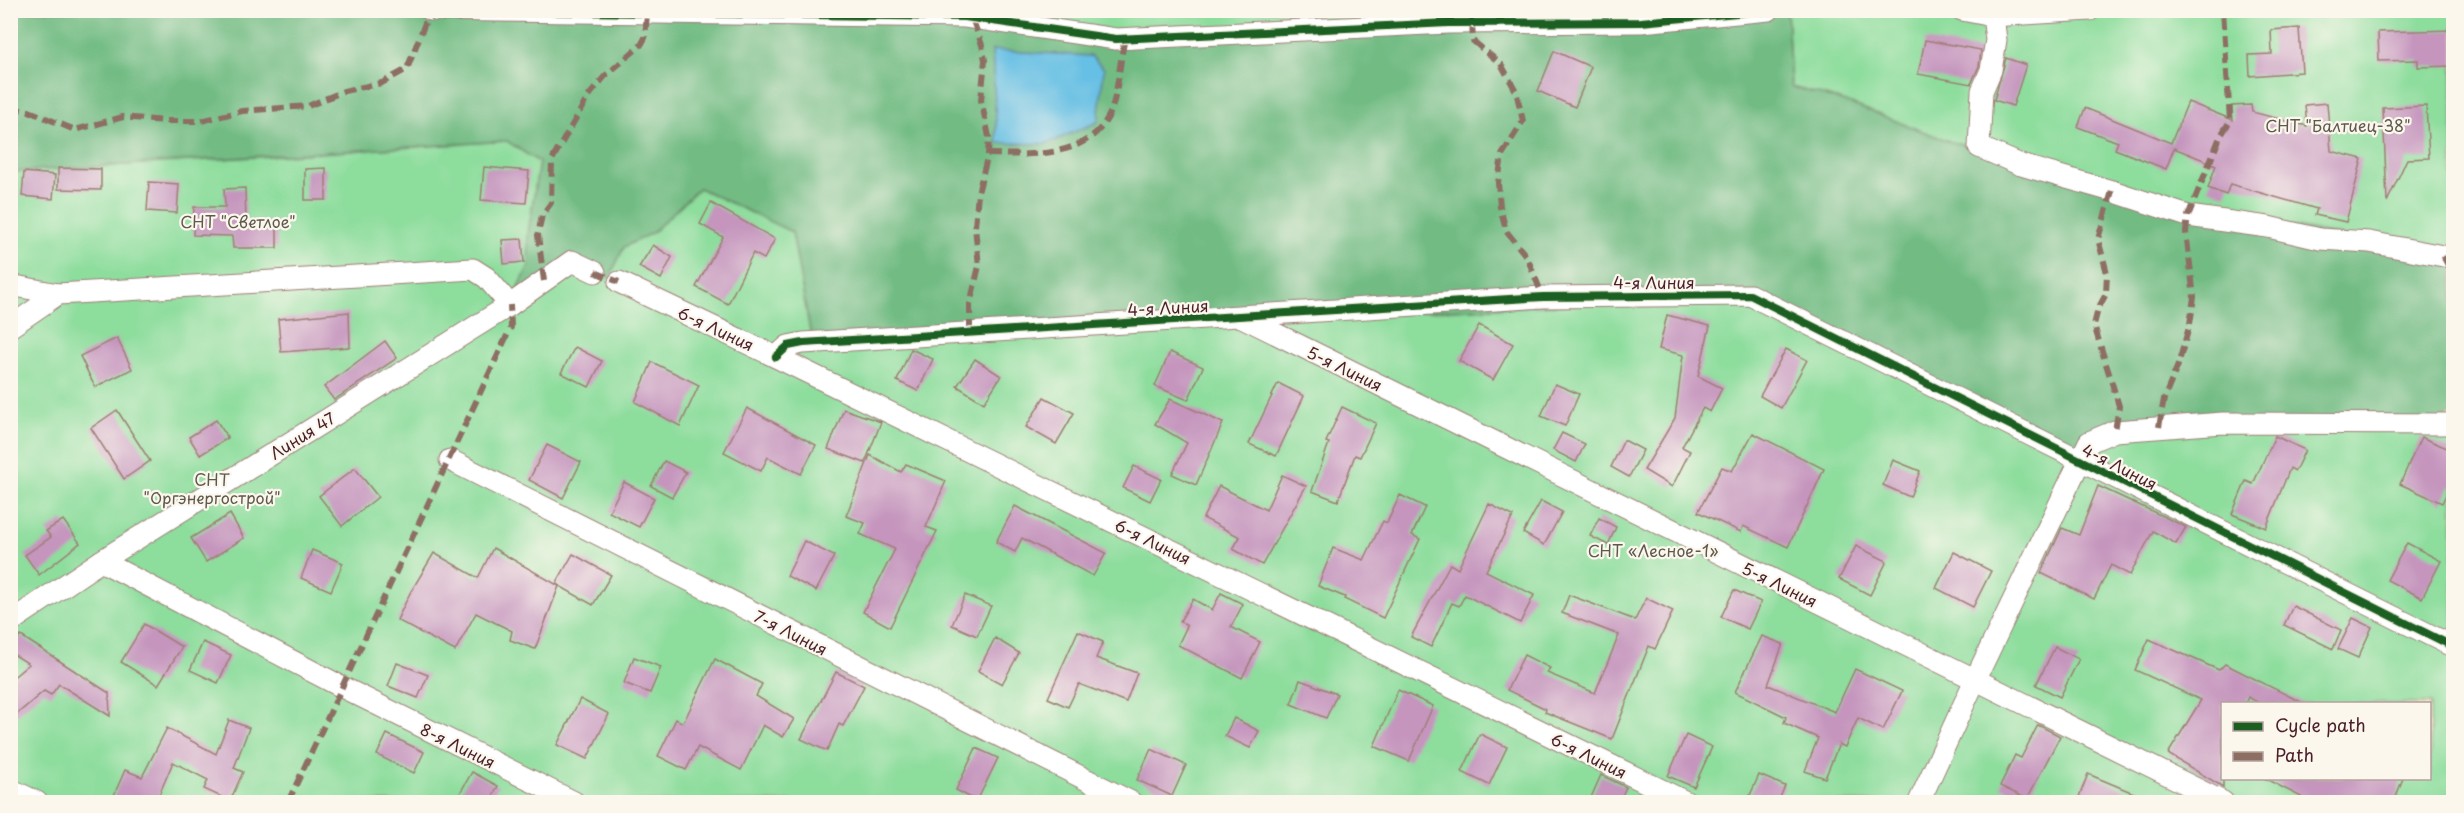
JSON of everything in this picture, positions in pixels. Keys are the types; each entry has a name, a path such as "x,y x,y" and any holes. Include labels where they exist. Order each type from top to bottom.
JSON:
{"street":[{"path":"430,10 965,17 1116,39 1448,23 1641,22 1769,10"},
{"path":"1962,10 1993,16 2090,10"},
{"path":"1993,16 1996,40 1991,70 1982,91 1979,147 2021,165 2188,216 2268,227 2320,239 2369,242 2454,258"},
{"name":"Линия 47","path":"10,622 101,561 510,304 572,261 595,272"},
{"path":"10,285 58,294 473,269 487,278 510,304"},
{"name":"6-я Линия","path":"619,282 1686,802"},
{"path":"10,327 58,294"},
{"name":"4-я Линия","path":"777,357 788,346 803,343 1543,297 1750,295 2454,647"},
{"name":"5-я Линия","path":"1242,316 2223,802"},
{"path":"1919,802 2089,442 2115,431 2252,422 2454,424"},
{"name":"7-я Линия","path":"450,460 1131,802"},
{"name":"8-я Линия","path":"101,561 342,687 574,802"},
{"path":"10,789 37,802"}],"green space":[{"path":"11,11 426,11 955,17 1110,38 1787,11 1791,87 1843,101 1951,142 1979,147 2112,191 2453,258 2453,412 2439,424 2115,431 2080,461 1750,295 812,342 792,232 699,188 653,232 624,247 609,278 572,261 510,305 529,266 528,235 539,162 507,141 11,172"},
{"path":"426,11 1771,11 1110,38"},
{"name":"СНТ \"Балтиец-38\"","path":"1787,11 2453,11 2453,258 2204,218 1979,147 1951,142 1843,101 1791,87"},
{"name":"СНТ «Лесное-1»","path":"507,141 539,162 528,235 529,267 511,303 572,261 609,278 624,247 653,232 699,187 792,232 812,342 1750,295 2115,431 2453,424 2453,802 11,802 11,172"}],"water":[{"path":"992,50 1091,56 1104,69 1098,122 1046,144 997,143"}],"building":[{"path":"2299,28 2302,72 2250,76 2249,55 2272,54 2271,30"},
{"path":"2454,30 2454,66 2418,67 2418,60 2379,61 2378,32"},
{"path":"1925,40 1981,50 1979,66 1971,84 1918,74"},
{"path":"1554,51 1591,67 1575,107 1538,91"},
{"path":"2006,58 2026,65 2013,106 1994,100"},
{"path":"2188,102 2233,120 2232,106 2251,105 2252,112 2307,126 2305,105 2327,103 2331,151 2362,159 2346,222 2315,215 2317,209 2230,184 2226,195 2208,188 2216,165 2174,148 2166,169 2115,149 2118,142 2078,127 2085,108 2171,143"},
{"path":"2426,106 2429,158 2407,159 2387,202 2383,108"},
{"path":"484,167 529,171 526,203 481,200"},
{"path":"58,168 101,169 101,190 58,189"},
{"path":"326,168 326,200 305,200 305,169"},
{"path":"24,172 55,175 53,199 22,196"},
{"path":"149,182 179,184 177,213 147,211"},
{"path":"245,188 246,222 277,222 277,248 233,248 232,236 193,235 194,207 225,207 224,189"},
{"path":"711,203 775,239 764,259 753,253 728,304 696,287 723,237 700,224"},
{"path":"522,239 524,262 504,264 502,240"},
{"path":"653,245 672,257 661,279 639,267"},
{"path":"349,312 350,347 281,352 278,319"},
{"path":"1667,315 1710,326 1698,376 1722,388 1710,412 1703,408 1682,447 1690,451 1672,487 1644,470 1675,418 1683,355 1659,349"},
{"path":"1479,325 1513,344 1493,380 1459,361"},
{"path":"117,338 132,369 95,387 80,356"},
{"path":"385,341 397,358 334,400 324,387"},
{"path":"575,347 602,361 589,387 561,373"},
{"path":"911,349 933,359 918,391 897,381"},
{"path":"1786,349 1807,360 1781,408 1760,396"},
{"path":"1170,352 1203,367 1188,400 1155,386"},
{"path":"975,359 1001,376 984,403 957,386"},
{"path":"652,362 699,385 680,426 635,402"},
{"path":"1278,383 1304,396 1276,456 1249,444"},
{"path":"1555,384 1579,394 1565,426 1541,416"},
{"path":"1044,397 1074,413 1056,444 1026,427"},
{"path":"1170,399 1223,423 1196,485 1172,474 1187,443 1155,424"},
{"path":"1342,407 1376,423 1360,457 1355,455 1338,501 1312,491 1329,443 1326,442"},
{"path":"747,408 816,445 801,474 768,457 761,471 724,452"},
{"path":"844,409 881,422 865,463 828,449"},
{"path":"117,410 150,461 124,479 91,428"},
{"path":"216,420 228,438 200,455 189,437"},
{"path":"1562,433 1585,444 1576,462 1553,450"},
{"path":"1753,433 1824,469 1788,547 1743,526 1741,532 1698,512 1722,467 1732,471"},
{"path":"2275,436 2305,450 2295,471 2290,468 2266,528 2232,514 2246,481 2253,484"},
{"path":"2421,437 2454,451 2454,478 2442,503 2400,484"},
{"path":"1624,440 1643,450 1629,477 1611,467"},
{"path":"547,445 581,462 563,498 529,480"},
{"path":"870,455 901,472 906,464 946,481 926,527 937,531 890,627 863,612 895,549 860,534 865,523 846,516"},
{"path":"1893,460 1920,471 1910,497 1883,485"},
{"path":"664,461 686,472 672,497 651,486"},
{"path":"1134,466 1161,479 1150,501 1123,488"},
{"path":"355,468 378,497 342,526 319,496"},
{"path":"1282,475 1306,486 1262,565 1233,549 1240,537 1203,518 1219,486 1266,510"},
{"path":"624,482 654,498 639,527 609,512"},
{"path":"2098,486 2186,527 2176,544 2153,531 2130,575 2111,565 2094,599 2041,573 2062,528 2079,535"},
{"path":"1400,495 1425,507 1412,535 1420,539 1383,618 1344,599 1345,597 1318,586 1333,548 1364,560 1383,521 1387,523"},
{"path":"1541,501 1562,512 1544,545 1523,533"},
{"path":"1489,504 1513,516 1486,571 1534,595 1520,623 1465,595 1459,606 1452,603 1431,647 1411,637 1450,564 1458,569"},
{"path":"1015,506 1106,553 1093,576 1022,538 1015,552 996,542"},
{"path":"230,514 244,538 206,562 191,538"},
{"path":"1599,518 1616,527 1608,545 1590,536"},
{"path":"63,520 80,543 39,575 25,555 51,537 46,531"},
{"path":"804,541 834,556 816,591 787,576"},
{"path":"2407,543 2441,561 2422,598 2387,580"},
{"path":"1856,546 1887,561 1870,595 1839,579"},
{"path":"493,548 559,586 535,649 510,640 512,631 476,613 455,651 397,620 434,553 478,578"},
{"path":"312,550 343,563 331,591 301,578"},
{"path":"1954,552 1991,571 1973,607 1936,588"},
{"path":"573,554 611,575 593,605 556,584"},
{"path":"1734,590 1761,602 1748,629 1721,617"},
{"path":"1221,593 1243,604 1231,627 1260,642 1242,678 1178,645 1187,626 1180,621 1193,599 1212,610"},
{"path":"965,595 991,606 977,636 952,625"},
{"path":"1569,595 1635,620 1646,598 1673,611 1655,649 1649,646 1612,739 1545,712 1546,709 1507,690 1524,655 1550,668 1547,673 1595,693 1619,635 1562,613"},
{"path":"2293,606 2341,630 2333,649 2284,625"},
{"path":"2353,618 2372,627 2358,658 2338,649"},
{"path":"144,624 182,647 158,685 121,662"},
{"path":"1078,631 1103,642 1096,658 1137,673 1126,702 1079,684 1068,707 1048,698"},
{"path":"21,636 109,693 110,716 59,684 51,695 44,691 10,720 10,680 29,664 10,652 10,646"},
{"path":"1762,636 1783,644 1768,685 1835,712 1855,669 1902,691 1883,730 1858,718 1845,747 1839,744 1825,778 1805,771 1818,738 1784,723 1786,717 1735,692"},
{"path":"995,638 1019,653 1002,684 978,671"},
{"path":"2149,639 2219,670 2225,664 2301,702 2257,702 2248,697 2246,702 2221,702 2221,780 2223,780 2223,787 2168,754 2201,700 2135,670"},
{"path":"203,642 231,655 218,683 190,670"},
{"path":"2055,647 2079,659 2060,697 2036,685"},
{"path":"634,657 661,667 650,693 624,683"},
{"path":"715,659 762,684 756,696 794,719 783,737 763,725 741,770 698,747 686,770 658,756 676,719 683,723"},
{"path":"397,663 428,675 418,698 388,686"},
{"path":"836,672 864,686 843,726 839,724 827,751 801,739"},
{"path":"1300,680 1337,694 1326,718 1291,704"},
{"path":"1398,690 1433,706 1409,761 1374,746"},
{"path":"580,699 609,714 587,759 557,745"},
{"path":"1234,718 1259,731 1250,748 1225,736"},
{"path":"229,720 249,728 234,768 243,772 230,801 204,789 208,780 173,762 156,802 111,802 125,770 142,777 167,728 216,754"},
{"path":"2038,725 2060,736 2027,799 2000,786 2015,755 2021,758"},
{"path":"387,734 424,752 414,773 377,755"},
{"path":"1480,734 1507,747 1489,785 1462,772"},
{"path":"1686,735 1712,747 1694,787 1668,776"},
{"path":"976,748 998,758 977,801 956,790"},
{"path":"1151,749 1186,765 1172,796 1137,780"},
{"path":"472,772 498,786 490,802 455,802"},
{"path":"2088,774 2155,802 2077,802"},
{"path":"1601,775 1626,787 1619,802 1589,802"},
{"path":"1759,775 1785,786 1778,802 1747,802"},
{"path":"2268,780 2402,780 2394,802 2311,802"}],"marked path":[{"path":"1448,10 1448,23"},
{"path":"2159,427 2164,399 2178,365 2190,324 2194,297 2186,232 2188,216 2220,137 2230,121 2223,10"},
{"path":"10,108 29,111 75,130 123,117 165,121 201,121 242,111 308,106 344,91 382,83 407,69 425,23 439,11"},
{"path":"544,281 538,235 542,215 551,203 552,160 588,97 605,76 641,45 645,38 647,14"},
{"path":"970,333 970,304 979,266 975,227 978,193 988,154 989,137 981,100 985,60 972,18"},
{"path":"1472,23 1473,41 1501,64 1516,91 1523,121 1502,155 1498,183 1500,207 1506,231 1527,257 1543,297"},
{"path":"988,154 1058,151 1089,138 1102,127 1111,111 1125,38"},
{"path":"2112,191 2098,239 2107,273 2106,294 2098,309 2094,325 2119,406 2115,431"},
{"path":"2443,256 2454,276"},
{"path":"595,272 619,282"},
{"path":"288,802 511,327 510,305"}],"cycle path":[{"path":"430,10 965,17 1116,39 1448,23 1641,22 1769,10"},
{"path":"776,357 788,346 803,343 1543,297 1750,295 2454,647"}],"park label":[{"name":"СНТ \"Светлое\"","path":"238,221"},
{"name":"СНТ \"Оргэнергострой\"","path":"212,488"}]}
